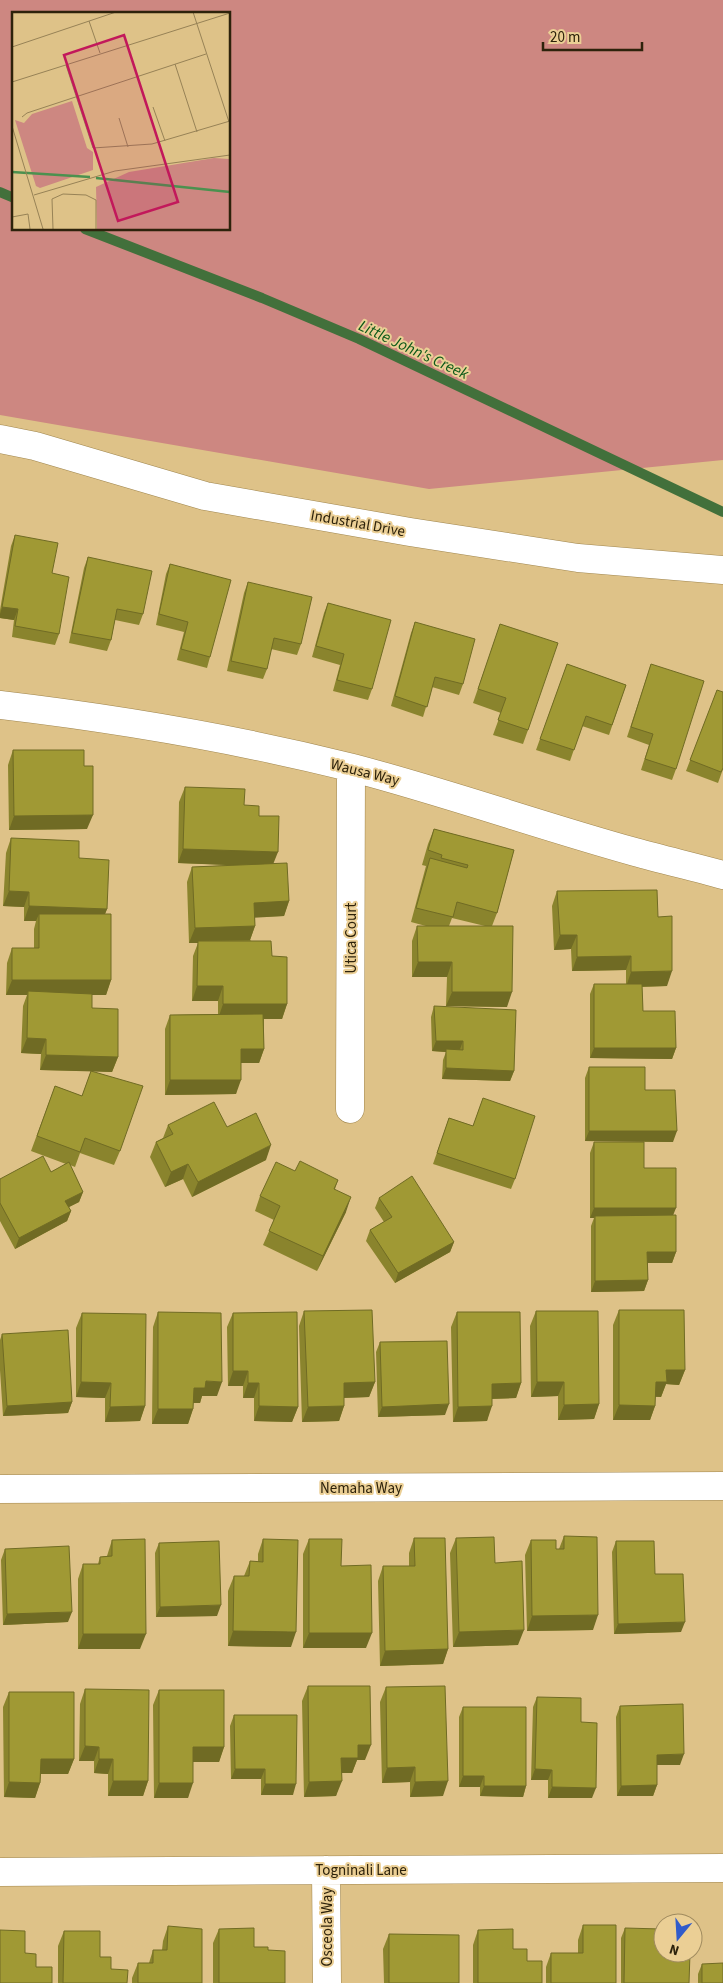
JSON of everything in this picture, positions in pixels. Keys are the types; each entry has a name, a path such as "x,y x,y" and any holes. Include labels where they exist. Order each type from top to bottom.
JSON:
{"street":[{"name":"Industrial Drive","path":"0,439 35,446 205,496 410,532 578,558 723,570"},
{"name":"Wausa Way","path":"0,705 78,714 216,738 351,768 412,784 635,852 723,875"},
{"name":"Utica Court","path":"350,1109 351,768"},
{"name":"Nemaha Way","path":"0,1489 723,1486"},
{"name":"Togninali Lane","path":"0,1872 723,1868"},
{"name":"Osceola Way","path":"326,1870 327,1983"}],"shaded area":[{"path":"0,0 723,0 723,460 429,489 0,415"}],"building":[{"path":"15,535 58,543 52,573 69,577 59,634 15,626 18,609 2,607"},
{"path":"88,557 152,571 143,614 117,609 111,640 72,633"},
{"path":"170,564 231,580 210,657 181,649 188,622 159,614"},
{"path":"248,582 312,597 301,644 274,638 267,669 231,661"},
{"path":"328,603 391,620 372,689 337,680 344,654 316,646"},
{"path":"415,622 475,639 463,684 435,677 427,707 395,696"},
{"path":"500,624 558,643 528,730 498,720 506,698 478,689"},
{"path":"567,664 626,685 612,725 586,716 574,750 540,739"},
{"path":"651,664 704,681 676,769 645,759 653,734 631,727"},
{"path":"717,690 723,692 723,768 721,772 690,760"},
{"path":"13,750 84,750 84,766 93,766 93,815 14,816"},
{"path":"185,787 245,789 244,805 259,806 259,816 279,816 278,852 183,849"},
{"path":"434,829 514,850 497,913 457,902 453,917 416,908 430,858 467,868 468,865 441,858 442,855 428,850"},
{"path":"11,838 79,841 79,858 109,860 107,909 29,906 29,892 9,891"},
{"path":"287,863 289,901 254,903 255,926 195,928 192,867"},
{"path":"657,890 658,917 672,916 672,971 631,972 631,956 577,957 577,935 560,935 557,891"},
{"path":"39,914 111,914 111,980 12,980 12,948 39,948"},
{"path":"417,926 513,926 512,992 452,992 452,962 418,962"},
{"path":"198,941 271,941 272,956 287,957 287,1004 223,1004 223,986 197,986"},
{"path":"594,984 642,984 643,1011 675,1011 676,1048 594,1048"},
{"path":"28,991 92,994 92,1008 118,1009 118,1057 46,1055 46,1039 27,1038"},
{"path":"434,1006 516,1010 514,1071 446,1068 446,1049 463,1050 463,1041 436,1041"},
{"path":"263,1014 264,1049 241,1049 241,1080 170,1080 170,1015"},
{"path":"589,1067 645,1067 645,1090 675,1090 677,1131 589,1131"},
{"path":"91,1071 143,1086 120,1151 85,1138 80,1152 37,1136 55,1086 82,1096"},
{"path":"483,1098 535,1116 515,1179 437,1153 449,1118 473,1126"},
{"path":"214,1102 227,1127 256,1113 271,1145 198,1182 188,1164 171,1172 156,1142 173,1134 168,1125"},
{"path":"594,1142 644,1142 644,1168 676,1168 676,1208 594,1208"},
{"path":"43,1156 51,1172 69,1162 83,1192 65,1201 71,1211 19,1238 0,1203 0,1179"},
{"path":"300,1161 338,1180 334,1189 351,1197 323,1256 269,1231 280,1206 260,1196 276,1162 295,1171"},
{"path":"412,1176 454,1242 398,1273 370,1230 392,1217 379,1198"},
{"path":"676,1215 676,1252 647,1252 648,1280 595,1281 595,1216"},
{"path":"372,1310 375,1382 344,1383 344,1406 308,1407 304,1311"},
{"path":"619,1310 684,1310 685,1370 666,1370 667,1382 656,1382 655,1406 619,1405"},
{"path":"536,1311 598,1311 599,1404 564,1405 564,1382 537,1382"},
{"path":"158,1312 221,1313 222,1382 206,1381 205,1388 194,1388 193,1409 158,1409"},
{"path":"297,1312 298,1407 259,1406 259,1383 248,1383 248,1371 233,1371 233,1313"},
{"path":"457,1312 520,1312 521,1383 492,1384 492,1406 458,1407"},
{"path":"82,1313 146,1314 145,1406 110,1407 111,1383 81,1382"},
{"path":"68,1330 72,1402 7,1406 2,1334"},
{"path":"447,1341 449,1404 382,1407 380,1342"},
{"path":"564,1536 597,1537 598,1615 532,1616 531,1540 556,1540 556,1549 564,1549"},
{"path":"494,1537 495,1563 522,1561 524,1630 459,1632 456,1538"},
{"path":"414,1538 445,1538 448,1649 385,1651 383,1566 415,1566"},
{"path":"145,1539 146,1634 83,1634 83,1564 100,1564 100,1557 112,1556 112,1540"},
{"path":"263,1539 298,1540 296,1632 233,1631 234,1576 249,1576 250,1561 263,1562"},
{"path":"309,1539 342,1539 341,1566 371,1565 372,1633 309,1633"},
{"path":"219,1541 221,1605 160,1607 159,1543"},
{"path":"616,1541 654,1541 655,1574 683,1574 685,1622 618,1624"},
{"path":"69,1546 72,1612 7,1614 5,1549"},
{"path":"308,1686 370,1686 371,1745 358,1745 358,1758 341,1758 342,1781 309,1782"},
{"path":"445,1686 448,1781 415,1782 415,1767 387,1768 386,1687"},
{"path":"85,1689 149,1690 148,1781 113,1781 113,1759 99,1759 99,1747 85,1746"},
{"path":"159,1690 224,1690 224,1747 193,1747 193,1783 159,1783"},
{"path":"9,1692 74,1692 74,1759 41,1759 40,1783 9,1782"},
{"path":"537,1697 581,1698 581,1722 597,1723 596,1788 552,1787 552,1770 535,1769"},
{"path":"683,1704 684,1754 657,1755 657,1785 621,1786 620,1706"},
{"path":"463,1707 526,1707 526,1786 484,1786 484,1776 463,1776"},
{"path":"234,1715 297,1715 296,1784 265,1784 265,1769 235,1769"},
{"path":"583,1925 616,1925 616,1983 551,1983 551,1953 583,1953"},
{"path":"168,1926 202,1929 202,1983 138,1983 138,1963 153,1963 153,1950 167,1950"},
{"path":"254,1928 254,1947 268,1947 268,1950 285,1951 285,1983 219,1983 219,1929"},
{"path":"625,1928 653,1929 653,1963 690,1963 689,1983 624,1983"},
{"path":"513,1929 513,1949 527,1949 527,1961 542,1961 542,1983 478,1983 478,1930"},
{"path":"0,1930 25,1931 25,1953 36,1954 36,1967 52,1967 52,1983 0,1983"},
{"path":"64,1931 100,1931 100,1957 111,1957 111,1969 128,1970 127,1983 63,1983"},
{"path":"389,1934 459,1935 459,1983 389,1983"},
{"path":"723,1963 723,1983 702,1983 702,1964"}],"waterway":[{"name":"Little John's Creek","path":"0,192 12,197"},
{"name":"Little John's Creek","path":"88,230 262,298 359,339 723,512"}]}
